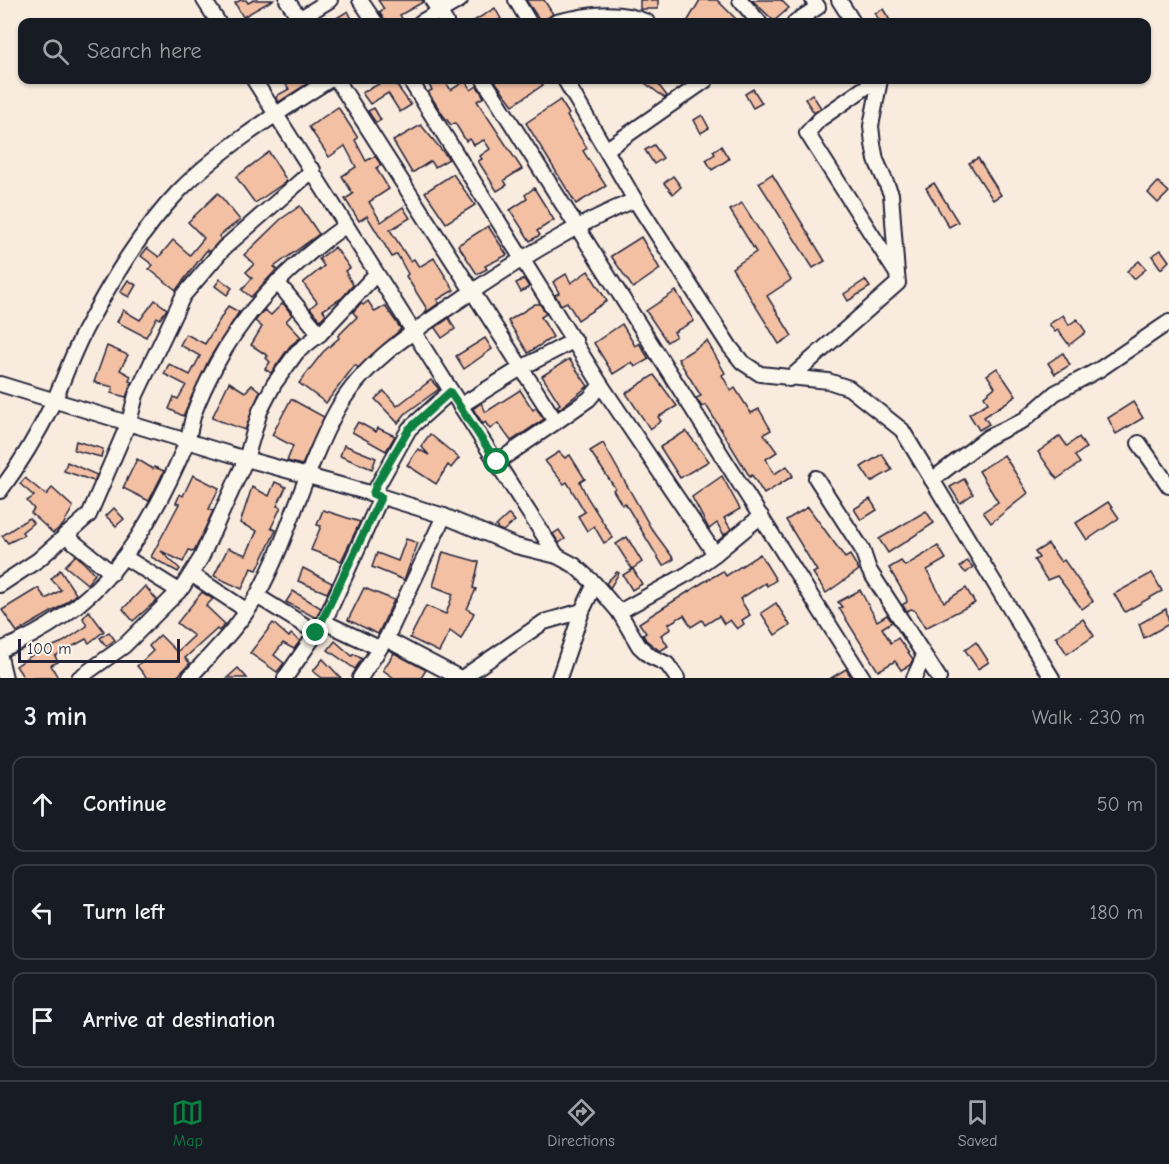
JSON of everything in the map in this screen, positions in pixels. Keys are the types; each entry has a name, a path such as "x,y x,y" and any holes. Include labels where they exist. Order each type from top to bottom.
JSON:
{"street":[{"path":"204,0 215,18"},
{"path":"287,0 297,18"},
{"path":"303,18 330,0"},
{"path":"360,0 372,18"},
{"path":"439,11 460,0"},
{"path":"516,0 527,18"},
{"path":"740,0 756,18"},
{"path":"800,18 816,4 834,0"},
{"path":"839,0 850,18"},
{"path":"584,18 611,14 638,18"},
{"path":"257,84 313,170 450,392 557,556"},
{"path":"0,491 26,453 54,401 85,329 118,268 138,242 180,190 276,114 323,84"},
{"path":"340,84 556,422"},
{"path":"413,84 524,258 601,385 715,554"},
{"path":"487,84 863,678"},
{"path":"566,84 607,149 635,200 742,362 760,374 838,384 865,399 902,430 1052,678"},
{"path":"607,149 700,84"},
{"path":"872,84 811,126 807,133 897,274"},
{"path":"789,379 896,287 891,194 876,160 871,126 877,84"},
{"path":"0,585 38,560 89,515 129,422 136,395 183,296 230,241 313,170"},
{"path":"189,678 257,596 308,477 314,454 351,388 386,353 471,292 578,227 635,200"},
{"path":"0,650 44,630 78,606 126,558 155,509 187,441 201,396 242,322 277,282 304,256 346,225"},
{"path":"79,678 123,646 179,591 191,574 246,459 260,411 274,384 297,352 320,334 376,274"},
{"path":"277,282 320,334"},
{"path":"932,480 988,437 1024,420 1055,393 1093,373 1169,322"},
{"path":"460,406 521,368 575,340"},
{"path":"0,384 246,459 377,495 444,516 516,546 557,556 574,565 595,584 619,612 639,646 667,664 677,678"},
{"path":"497,462 590,399 601,385"},
{"path":"285,678 320,627 377,495 409,429 450,392"},
{"path":"1139,443 1169,486"},
{"path":"816,478 862,549 869,570 939,678"},
{"path":"360,678 383,644 444,516"},
{"path":"619,612 689,573 760,516"},
{"path":"65,535 112,573"},
{"path":"126,558 179,591"},
{"path":"191,574 246,610"},
{"path":"559,678 582,611 595,584"},
{"path":"257,596 320,627 383,644 453,676 544,622 582,611"},
{"path":"914,678 924,656"},
{"path":"0,657 5,678"}],"building":[{"path":"246,0 248,3 254,0 273,0 243,17 235,3"},
{"path":"378,0 423,0 400,15 402,18 383,18 379,12 384,9"},
{"path":"526,0 544,0 553,14 547,18 538,18"},
{"path":"640,0 658,0 658,9 640,9"},
{"path":"700,0 717,0 735,18 689,18"},
{"path":"752,0 781,0 789,8 777,18 771,18"},
{"path":"495,8 500,18 479,18"},
{"path":"883,9 889,18 878,18 875,13"},
{"path":"348,11 352,18 337,18"},
{"path":"286,84 307,84 279,102 276,98 278,95 289,89"},
{"path":"379,84 396,84 411,105 400,112 388,93 370,104 362,93"},
{"path":"428,84 447,84 451,90 460,84 467,84 471,90 477,86 484,97 477,101 522,169 504,180 507,185 497,191 478,161 482,159 480,156 490,149 484,140 474,145 470,139 466,141 455,123 451,125 443,115 428,92 432,90"},
{"path":"497,84 543,85 513,105"},
{"path":"646,84 658,84 667,96 665,98"},
{"path":"753,89 762,103 753,108 745,94"},
{"path":"812,94 821,108 814,113 805,99"},
{"path":"560,100 587,148 583,151 606,186 576,204 526,123"},
{"path":"338,107 358,138 355,140 366,161 375,156 381,165 376,168 389,189 369,202 381,222 403,207 410,218 390,230 410,261 414,259 419,267 434,258 454,290 437,300 439,303 425,313 427,309 406,276 408,274 397,254 392,257 367,216 359,221 345,199 353,194 342,176 356,167 345,146 329,157 309,127"},
{"path":"374,108 381,120 376,123 368,111"},
{"path":"702,115 709,128 701,133 694,120"},
{"path":"421,125 449,159 435,167 431,161 412,173 393,141"},
{"path":"654,145 663,158 654,164 645,150"},
{"path":"721,146 729,159 712,170 706,160 715,154 713,151"},
{"path":"269,152 287,181 255,203 236,177"},
{"path":"978,158 1001,195 993,200 969,163"},
{"path":"453,174 475,205 446,223 425,192"},
{"path":"772,174 825,261 813,268 759,183"},
{"path":"673,176 681,187 673,194 664,183"},
{"path":"1158,182 1169,192 1158,203 1148,193"},
{"path":"934,183 958,222 949,227 926,188"},
{"path":"534,188 554,220 537,231 540,235 530,241 510,210 527,199 525,195"},
{"path":"218,193 240,220 219,236 221,239 209,252 207,250 176,290 149,269 153,265 141,256 147,248 159,257 173,240 190,255 204,238 188,222"},
{"path":"742,203 791,280 767,296 792,336 779,344 732,268 756,252 730,210"},
{"path":"300,206 319,234 274,267 277,269 251,297 242,290 252,278 246,272 254,264 244,255 281,219"},
{"path":"488,226 507,255 485,266 487,269 477,274 458,245"},
{"path":"641,237 660,269 633,288 611,256"},
{"path":"335,247 350,268 345,271 353,285 342,298 323,310 326,314 320,320 310,308 317,302 303,283 324,266 319,259"},
{"path":"1161,250 1169,261 1161,269 1152,256"},
{"path":"1139,261 1146,269 1134,279 1127,271"},
{"path":"588,271 607,301 578,320 567,302 561,305 555,295 559,293 553,282 566,274 571,283"},
{"path":"220,279 232,288 227,295 215,286"},
{"path":"524,279 529,287 521,292 516,283"},
{"path":"128,280 136,285 129,297 120,292"},
{"path":"865,280 870,287 848,301 844,294"},
{"path":"676,291 694,321 674,332 676,336 667,342 646,311"},
{"path":"155,300 167,309 160,319 157,317 146,337 117,322 123,310 140,320"},
{"path":"368,301 375,312 385,306 401,329 358,368 355,365 326,403 299,383 323,352 357,317 353,312 361,303 363,305"},
{"path":"283,303 292,315 286,321 301,337 290,346 271,373 265,369 270,362 266,358 268,356 251,345 262,327 255,321 265,310 271,315"},
{"path":"535,304 540,304 546,314 541,317 553,337 528,353 508,321"},
{"path":"228,306 239,312 209,359 183,416 169,409 174,397 178,399 186,385 164,374 169,364 190,375 200,356 180,345 186,334 205,344"},
{"path":"1063,315 1069,325 1077,319 1086,332 1069,345 1058,330 1055,332 1049,324"},
{"path":"449,318 455,329 442,338 435,328"},
{"path":"622,324 635,346 639,343 649,359 635,367 632,362 613,374 594,343"},
{"path":"485,338 492,349 464,369 456,356"},
{"path":"707,341 725,373 722,375 731,391 735,388 751,413 759,409 771,430 764,434 777,452 766,459 774,474 787,466 793,476 764,494 752,475 750,477 706,405 702,407 696,398 701,396 678,359"},
{"path":"107,346 128,355 120,370 131,376 129,381 132,382 126,397 111,393 113,387 94,382"},
{"path":"1063,353 1070,365 1055,374 1048,363"},
{"path":"569,359 588,386 559,409 557,406 560,404 542,376"},
{"path":"997,368 1016,396 984,417 989,424 979,430 969,414 988,403 984,396 995,387 987,375"},
{"path":"654,375 677,406 658,417 661,421 650,429 626,393"},
{"path":"431,380 439,389 406,413 398,423 375,399 384,391 397,406"},
{"path":"229,382 245,392 252,385 260,391 245,430 212,418"},
{"path":"520,390 533,410 536,408 544,419 511,441 498,423 490,429 485,422 483,424 473,409 481,403 486,412"},
{"path":"291,399 324,417 302,465 287,461 293,446 272,435"},
{"path":"1133,402 1143,418 1116,434 1108,418"},
{"path":"358,422 376,432 378,428 395,436 386,451 352,432"},
{"path":"686,431 709,461 680,478 660,447"},
{"path":"430,434 459,458 451,468 448,465 436,484 407,465 418,449 429,455 421,446"},
{"path":"1060,436 1067,446 1079,437 1086,448 1075,456 1080,463 1057,479 1038,452"},
{"path":"76,441 103,449 101,457 74,450"},
{"path":"603,443 651,528 674,559 663,566 625,503 622,505 613,490 615,488 590,451"},
{"path":"344,445 376,458 372,469 340,456"},
{"path":"559,452 565,458 570,455 585,479 580,482 587,497 613,538 604,543 594,526 587,531 578,516 585,512 567,482 564,484 545,461"},
{"path":"882,454 892,470 871,482 861,467"},
{"path":"1004,455 1028,493 991,523 983,512 998,502 979,471"},
{"path":"137,459 153,469 154,467 164,471 149,501 123,488"},
{"path":"67,462 97,475 94,481 64,471"},
{"path":"193,475 219,488 209,509 213,511 194,552 189,550 183,562 161,551 180,569 178,572 151,557 179,504 176,503 180,494 183,496"},
{"path":"722,476 740,509 724,518 731,529 724,535 717,523 709,529 692,497"},
{"path":"25,478 46,495 52,488 73,507 63,525 53,533 31,513 34,509 27,501 34,496 20,484"},
{"path":"964,479 973,494 960,503 950,487"},
{"path":"275,482 286,487 277,506 281,507 271,528 276,530 257,570 251,568 242,589 214,576 228,548 246,555 257,531 240,523 252,487 269,496"},
{"path":"870,499 877,510 861,520 854,509"},
{"path":"1108,502 1119,518 1087,540 1076,523"},
{"path":"808,507 845,558 850,555 859,570 826,593 813,573 817,571 786,520"},
{"path":"114,508 124,519 116,526 106,516"},
{"path":"323,510 360,522 341,561 311,550 321,526 317,525"},
{"path":"926,511 934,523 888,553 879,539"},
{"path":"509,514 515,521 503,531 498,529 496,526"},
{"path":"29,518 33,523 22,532 24,535 8,543 2,536"},
{"path":"559,530 565,539 559,543 553,534"},
{"path":"627,537 642,562 632,569 616,544"},
{"path":"406,539 418,543 404,580 372,567 377,553 398,561"},
{"path":"1048,544 1061,562 1064,560 1093,601 1082,609 1057,576 1047,580 1034,560 1039,558 1035,552"},
{"path":"938,546 946,559 927,570 944,602 966,588 975,603 925,628 914,610 907,611 902,605 907,602 906,597 889,568 901,561 905,566"},
{"path":"443,552 479,562 473,588 476,589 467,609 474,613 461,639 450,631 439,652 410,638 426,606 446,614 453,594 433,586"},
{"path":"760,554 776,580 767,586 765,583 740,599 750,615 742,620 744,624 737,629 730,620 724,624 719,616 705,625 702,620 691,627 684,615 668,624 671,629 661,635 668,646 660,651 646,640 643,635 646,633 639,623 723,571 726,576"},
{"path":"76,555 95,574 87,584 65,566"},
{"path":"967,561 973,567 966,573 960,567"},
{"path":"303,568 332,583 327,593 298,581"},
{"path":"633,569 642,584 632,590 623,575"},
{"path":"60,570 76,594 60,607 17,632 2,610 38,588 46,599 61,590 51,579"},
{"path":"617,572 619,573 610,588 606,583"},
{"path":"1152,573 1162,591 1125,612 1114,594"},
{"path":"145,586 157,600 133,621 123,609"},
{"path":"364,588 394,600 378,634 348,620"},
{"path":"860,590 877,621 887,615 892,622 882,628 891,643 898,638 913,659 910,665 901,670 895,661 878,671 839,608 842,607 838,602"},
{"path":"293,591 321,608 316,618 286,602"},
{"path":"202,592 213,599 206,606 225,624 185,658 190,663 176,678 147,678 137,666 153,651 149,646 160,635 177,652 194,636 177,623"},
{"path":"776,603 790,625 775,635 761,613"},
{"path":"1166,609 1169,624 1144,638 1139,624"},
{"path":"89,611 104,631 89,643 86,639 55,656 58,662 51,665 58,678 24,678 16,666 34,654 63,642 87,626 83,618"},
{"path":"1083,619 1094,636 1067,654 1056,637"},
{"path":"273,623 289,637 291,634 300,641 294,649 283,643 274,655 284,663 277,672 250,653"},
{"path":"109,632 115,640 106,646 100,638"},
{"path":"335,641 352,656 354,654 362,659 355,669 328,650"},
{"path":"976,642 989,662 978,669 965,650"},
{"path":"394,653 426,670 421,678 394,678 383,670"},
{"path":"323,659 341,678 322,678 313,671"},
{"path":"238,668 247,678 227,678"},
{"path":"846,669 852,678 831,678"}],"route":[{"path":"316,633 324,622 381,497 373,494 376,485 409,429 450,392 497,462"}]}
